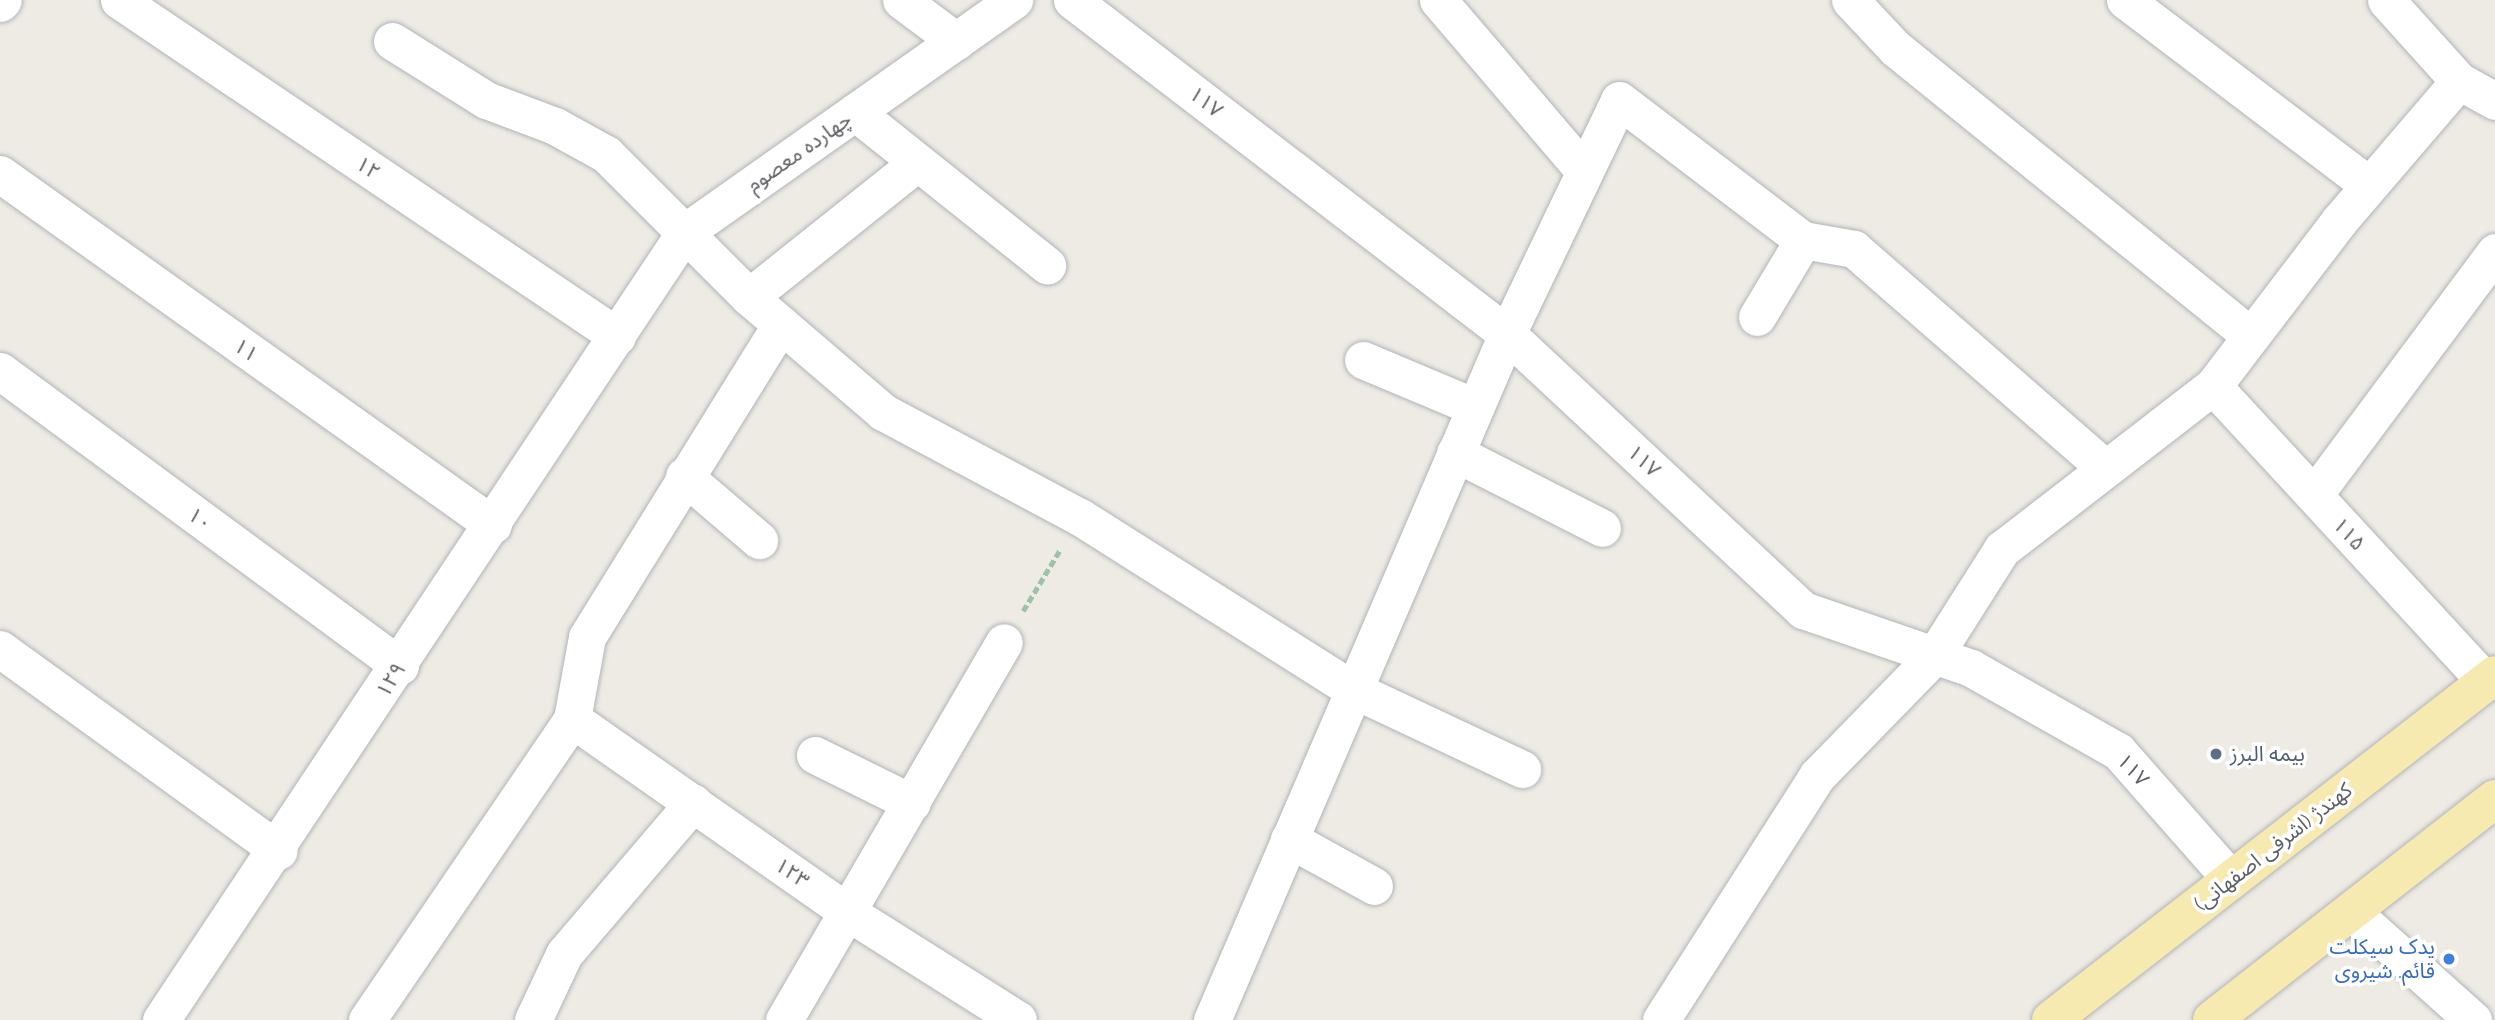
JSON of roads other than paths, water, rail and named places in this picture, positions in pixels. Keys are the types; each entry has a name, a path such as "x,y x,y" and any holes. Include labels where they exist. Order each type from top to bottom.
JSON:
{"main road":[{"name":"کهندژ (اشرفی اصفهانی)","path":"2051,1020 2490,679"},
{"path":"2212,1020 2495,799"}],"street":[{"name":"۱۲","path":"119,0 617,336"},
{"path":"901,0 956,41"},
{"name":"چهارده معصوم","path":"617,336 685,232 1014,0"},
{"name":"۱۱۷","path":"1072,0 1507,334 1803,610 1971,668 2118,751 2231,879"},
{"path":"1438,0 1584,171"},
{"path":"1850,0 1895,48 2251,336"},
{"path":"2125,0 2369,185"},
{"path":"2386,0 2459,81 2495,101"},
{"path":"392,41 486,100 555,126 606,154 749,297 883,412 1080,517 1354,690 1522,769"},
{"path":"1661,1020 1817,776 1934,656 2002,549 2213,386 2369,185 2459,81"},
{"path":"1212,1020 1507,334 1619,100 1803,240 1854,249 2105,468"},
{"path":"855,112 1047,265"},
{"path":"749,297 917,163"},
{"name":"۱۱","path":"0,174 493,525"},
{"path":"1757,317 1803,240"},
{"path":"2314,495 2495,251"},
{"path":"366,1020 572,719 587,637 684,476 781,324"},
{"name":"۱۲۹","path":"161,1020 279,851 617,336"},
{"path":"1363,360 1475,407"},
{"name":"۱۰","path":"0,371 400,666"},
{"name":"۱۱۵","path":"2213,386 2490,679"},
{"path":"1455,453 1602,528"},
{"path":"684,476 759,540"},
{"path":"784,1020 849,913 1004,642"},
{"path":"4,660 279,851"},
{"name":"۱۲۳","path":"572,719 996,1014"},
{"path":"815,755 912,803"},
{"path":"533,1020 564,954 693,803"},
{"path":"1289,839 1374,886"},
{"path":"2351,911 2473,1020"}],"place":[{"name":"بیمه البرز","path":"2216,754"},
{"name":"یدک سیکلت قائم. شیروی","path":"2449,959"}]}
